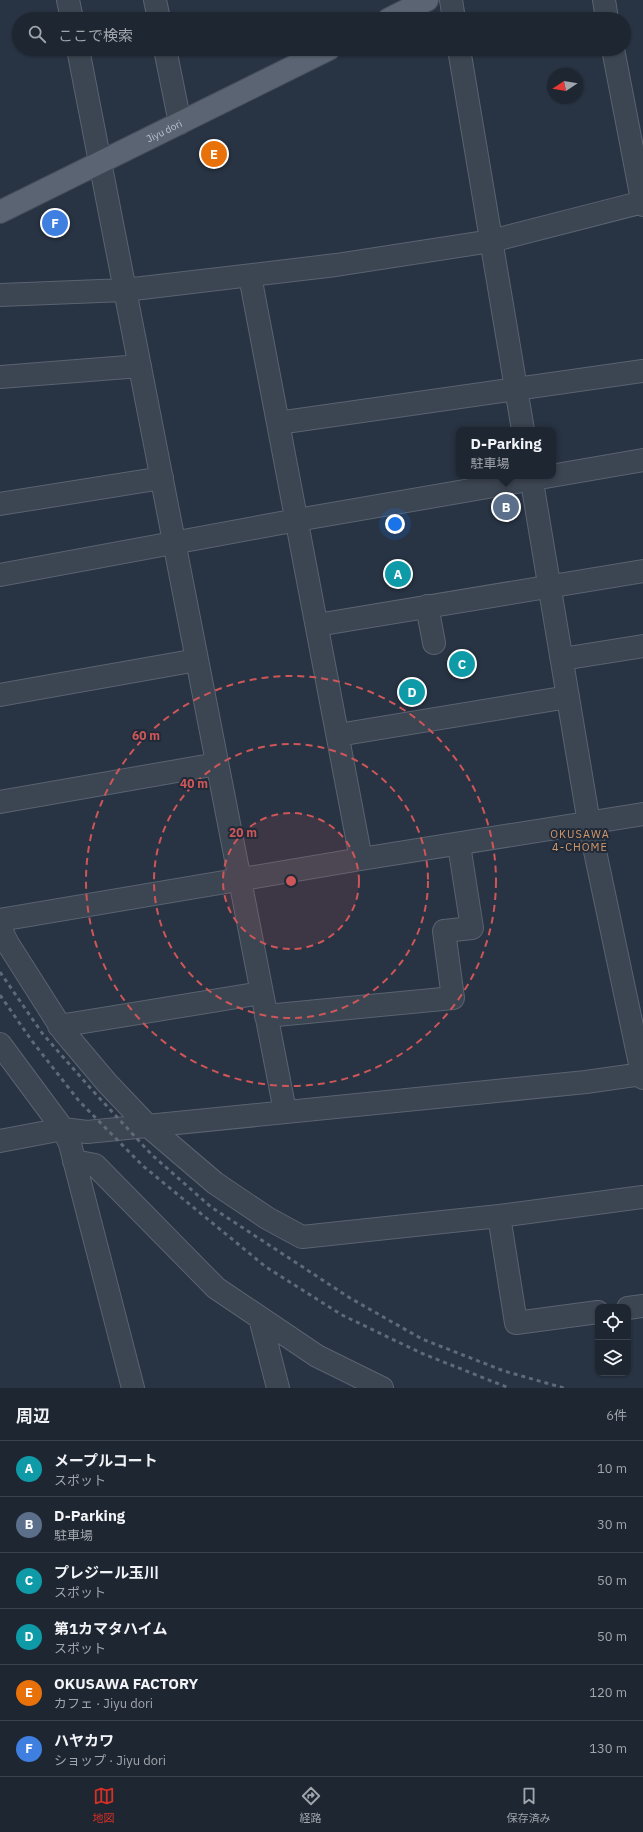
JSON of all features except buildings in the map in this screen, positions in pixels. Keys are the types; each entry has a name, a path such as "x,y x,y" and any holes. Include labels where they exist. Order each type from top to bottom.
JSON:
{"main road":[{"path":"403,12 427,0"},
{"name":"Jiyu dori","path":"0,212 315,56"}],"street":[{"path":"68,0 71,12"},
{"path":"155,0 158,12"},
{"path":"451,0 453,12"},
{"path":"604,0 606,12"},
{"path":"79,56 126,290 284,1112"},
{"path":"166,56 180,123"},
{"path":"460,56 522,427"},
{"path":"0,296 126,290 250,276 491,241 643,203 614,56"},
{"path":"250,276 298,520 361,859"},
{"path":"0,377 140,366"},
{"path":"278,423 515,390 643,370"},
{"path":"556,474 643,460"},
{"path":"0,504 162,478"},
{"path":"0,575 526,479"},
{"path":"0,1141 63,1129 87,1132 643,1076 589,824 532,479"},
{"path":"317,625 643,571"},
{"path":"427,606 434,643"},
{"path":"562,660 643,646"},
{"path":"0,695 197,660"},
{"path":"338,735 568,698"},
{"path":"0,802 217,764"},
{"path":"0,920 240,881 361,859 459,845 643,814"},
{"path":"266,1016 453,998 444,931 472,928 459,845"},
{"path":"0,928 8,944 59,1026 107,1083 147,1125 215,1183 267,1218 302,1237 499,1216 643,1198"},
{"path":"59,1026 261,993"},
{"path":"0,1044 63,1129 74,1161 133,1388"},
{"path":"74,1161 95,1164 216,1288 317,1356 382,1388"},
{"path":"499,1216 516,1323 595,1312"},
{"path":"631,1308 643,1306"},
{"path":"260,1318 278,1388"}],"railway":[{"path":"0,972 42,1033 92,1090 152,1155 211,1207 350,1298 422,1339 504,1371 564,1388"},
{"path":"0,995 32,1041 79,1101 143,1166 266,1267 342,1315 421,1353 509,1388"}],"place":[{"name":"OKUSAWA FACTORY","path":"214,154"},
{"name":"ハヤカワ","path":"55,223"},
{"name":"D-Parking","path":"506,507"},
{"name":"メープルコート","path":"398,574"},
{"name":"プレジール玉川","path":"462,664"},
{"name":"第1カマタハイム","path":"412,692"}],"district":[{"name":"OKUSAWA 4-CHOME","path":"580,840"}]}
